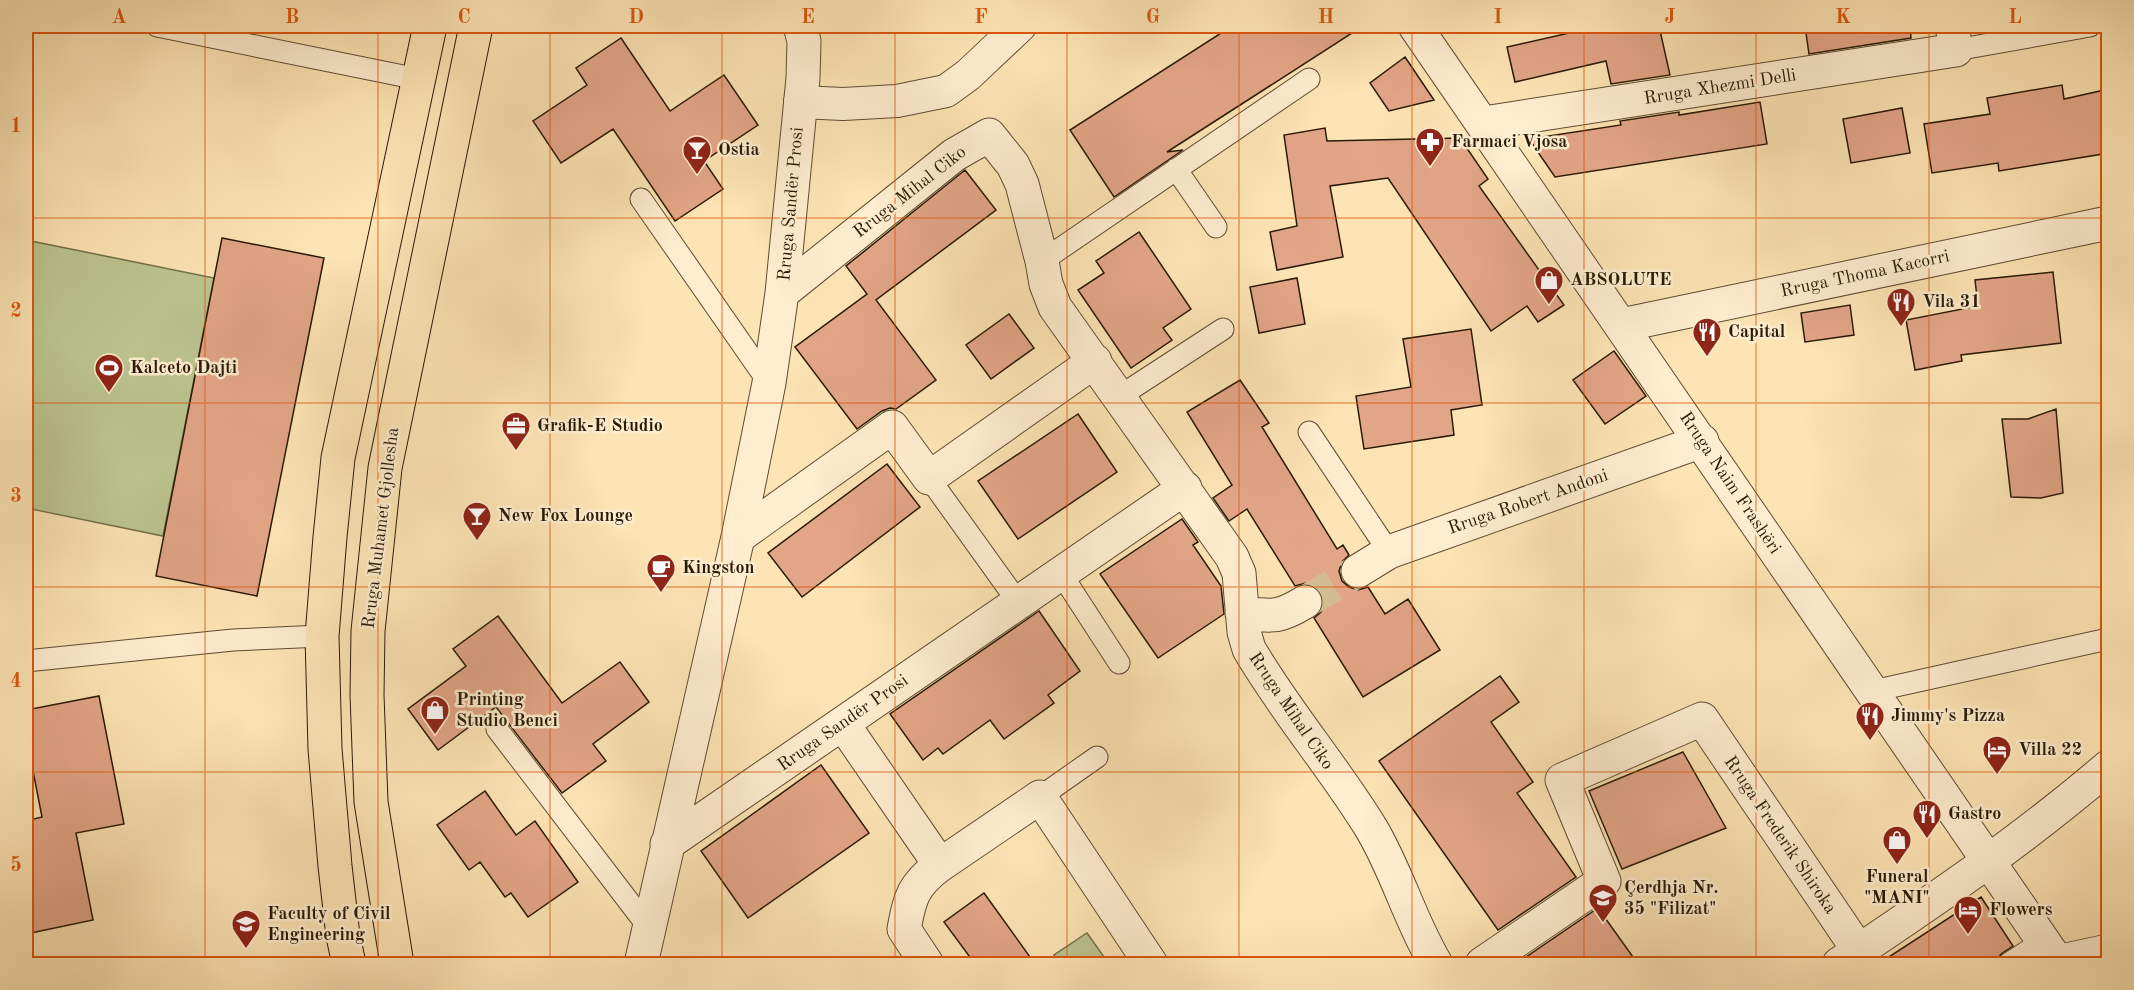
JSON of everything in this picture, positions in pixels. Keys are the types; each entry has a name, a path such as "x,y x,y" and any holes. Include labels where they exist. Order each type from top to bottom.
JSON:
{"main road":[{"path":"349,964 343,936 329,806 322,636 338,458 430,26"},
{"name":"Rruga Muhamet Gjollesha","path":"397,964 371,802 367,695 368,631 385,468 476,26"}],"street":[{"name":"Rruga Sandër Prosi","path":"641,964 738,537 769,383 782,293 800,102 804,41 800,26"},
{"path":"800,102 843,104 897,101 946,91 969,75 1020,26"},
{"name":"Rruga Naim Frashëri","path":"1415,26 1484,123 2053,956"},
{"name":"Rruga Xhezmi Delli","path":"1484,123 1954,38"},
{"name":"Rruga Mihal Ciko","path":"782,293 954,155 989,135 1013,165 1022,184 1046,284 1055,307 1232,556 1239,573 1248,649 1371,828 1389,862 1426,949 1436,964"},
{"name":"Rruga Thoma Kacorri","path":"1622,325 2109,223"},
{"path":"738,537 892,427 929,478 1095,361"},
{"name":"Rruga Robert Andoni","path":"1358,571 1389,552 1702,441"},
{"name":"Rruga Sandër Prosi","path":"667,844 1185,488"},
{"path":"1242,613 1270,616 1285,614 1305,602"},
{"name":"Rruga Frederik Shiroka","path":"1482,964 1604,881 1562,780 1702,719 1849,958 1989,862 2109,767"},
{"path":"843,724 940,865"},
{"path":"927,964 904,929 910,897 926,876 940,865 1040,797 1151,964"},
{"path":"2053,956 2109,951"}],"lane":[{"path":"157,26 418,79"},
{"name":"Rruga Xhezmi Delli","path":"1954,38 2090,26"},
{"path":"1042,261 1309,79"},
{"path":"1176,169 1216,227"},
{"path":"641,199 769,383"},
{"path":"1120,396 1223,329"},
{"path":"1309,432 1389,552"},
{"path":"929,478 1018,602"},
{"path":"1060,572 1119,663"},
{"path":"26,661 233,640 322,636"},
{"path":"1873,691 2109,639"},
{"path":"497,729 649,928"},
{"path":"1040,797 1097,757"},
{"path":"2008,964 2053,956"}],"green space":[{"name":"Kalceto Dajti","path":"26,240 214,278 163,536 26,508"},
{"path":"1087,933 1109,964 1060,964 1054,955"}],"building":[{"path":"1232,26 1363,26 1167,152 1183,150 1114,197 1070,130"},
{"path":"1600,26 1659,26 1670,75 1611,84 1606,61 1515,82 1507,47"},
{"path":"1805,26 1910,26 1911,38 1809,54"},
{"path":"621,38 670,111 724,75 758,125 704,161 723,189 675,221 613,129 561,163 533,121 587,85 576,68"},
{"path":"1405,57 1434,100 1389,111 1370,83"},
{"path":"2062,85 2064,99 2109,89 2109,153 1999,171 1998,163 1932,173 1924,124 1990,114 1987,98"},
{"path":"1760,102 1767,144 1555,177 1529,139 1621,125 1620,121 1679,112 1679,115"},
{"path":"1902,108 1910,153 1851,163 1843,119"},
{"name":"Farmaci Vjosa","path":"1325,128 1327,141 1460,138 1488,179 1479,186 1564,305 1538,322 1527,306 1491,331 1388,178 1330,186 1343,257 1277,270 1270,232 1297,226 1284,135"},
{"path":"965,170 996,210 876,300 936,380 896,409 890,408 882,411 857,429 795,347 867,294 846,266"},
{"path":"1139,232 1191,309 1163,328 1172,340 1131,368 1078,290 1104,273 1096,261"},
{"path":"222,238 324,258 257,596 156,576"},
{"path":"2053,272 2061,343 1961,355 1962,361 1915,370 1906,320 1978,306 1975,280"},
{"path":"1297,278 1305,324 1259,333 1250,287"},
{"path":"1850,305 1854,335 1805,342 1801,313"},
{"path":"1009,314 1034,348 991,379 966,345"},
{"path":"1471,329 1482,405 1451,410 1454,435 1364,449 1356,396 1411,387 1403,339"},
{"path":"1614,351 1646,396 1605,424 1573,380"},
{"path":"1240,380 1269,423 1262,427 1337,549 1343,545 1349,555 1342,562 1339,571 1342,581 1358,590 1368,587 1385,614 1408,599 1440,650 1363,697 1314,618 1321,612 1324,603 1321,592 1315,586 1306,583 1295,586 1247,509 1229,521 1213,498 1232,485 1187,412"},
{"path":"2056,409 2063,493 2041,498 2011,497 2002,419 2028,419"},
{"path":"1078,414 1117,472 1018,539 978,481"},
{"path":"887,464 920,507 802,597 768,553"},
{"path":"1182,519 1198,542 1193,545 1221,586 1224,614 1158,658 1100,574"},
{"path":"1039,611 1080,671 1048,695 1054,703 1004,739 990,720 943,754 938,748 923,760 890,714"},
{"path":"498,616 562,703 620,662 649,702 593,744 606,761 562,793 496,707 438,750 408,709 466,666 453,649"},
{"path":"1500,676 1519,702 1491,722 1533,782 1517,793 1576,877 1498,930 1379,761"},
{"path":"99,696 124,824 76,833 93,920 26,934 26,821 42,817 26,735 26,710"},
{"path":"1683,752 1726,828 1622,869 1589,791"},
{"path":"821,765 869,833 748,918 701,851"},
{"path":"485,791 516,835 535,821 578,882 528,917 511,893 505,897 480,862 469,870 437,825"},
{"path":"984,893 1035,964 975,964 944,922"},
{"path":"1981,897 2013,946 2001,954 1995,964 1878,964"},
{"name":"Çerdhja Nr. 35 \"Filizat\"","path":"1598,908 1638,964 1522,964 1520,961"}],"tunnel":[{"path":"1305,602 1358,571"}],"place":[{"name":"Farmaci Vjosa","path":"1430,168"},
{"name":"Ostia","path":"697,176"},
{"name":"ABSOLUTE","path":"1549,306"},
{"name":"Vila 31","path":"1901,328"},
{"name":"Capital","path":"1707,358"},
{"name":"Kalceto Dajti","path":"109,394"},
{"name":"Grafik-E Studio","path":"516,452"},
{"name":"New Fox Lounge","path":"477,542"},
{"name":"Kingston","path":"661,594"},
{"name":"Printing Studio Benci","path":"435,736"},
{"name":"Jimmy's Pizza","path":"1870,742"},
{"name":"Villa 22","path":"1997,776"},
{"name":"Gastro","path":"1927,840"},
{"name":"Funeral \"MANI\"","path":"1897,866"},
{"name":"Çerdhja Nr. 35 \"Filizat\"","path":"1603,924"},
{"name":"Flowers","path":"1968,936"},
{"name":"Faculty of Civil Engineering","path":"246,950"}]}
